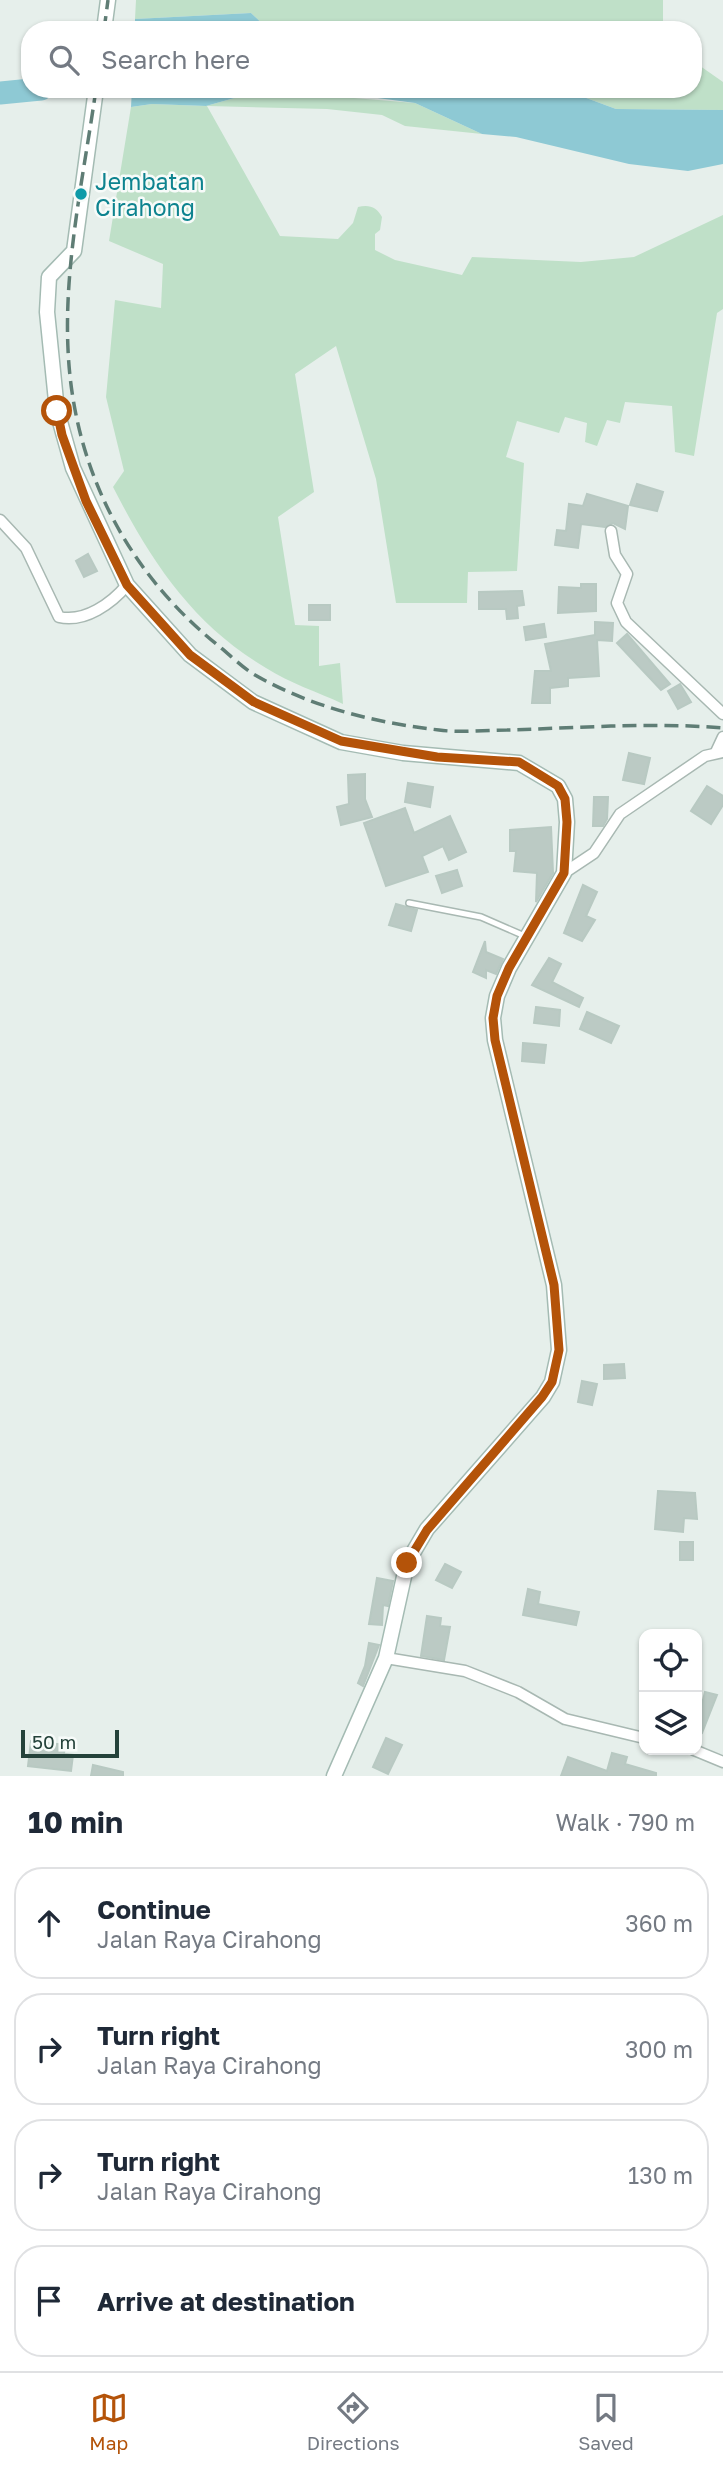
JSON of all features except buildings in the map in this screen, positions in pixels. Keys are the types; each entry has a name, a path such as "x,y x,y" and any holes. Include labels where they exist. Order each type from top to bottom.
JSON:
{"street":[{"path":"105,21 108,0"},
{"path":"95,98 74,251 52,271 47,287 57,411 62,435 86,501 127,585 190,655 254,702 297,724 341,741 403,753 519,762 546,776 558,786 565,799 568,851 564,873 529,938 509,968 497,996 493,1018 495,1040 554,1285 560,1337 557,1363 552,1382 542,1397 453,1499 417,1546 401,1580 386,1658 334,1776"},
{"path":"0,520 26,548 60,617 78,618 111,603 127,585"},
{"path":"611,531 615,555 627,574 617,603 626,622 723,715"},
{"path":"564,873 594,853 620,814 658,785 719,752 723,737"},
{"path":"386,1658 466,1671 518,1692 565,1719 639,1737"},
{"path":"702,1753 723,1762"}],"lane":[{"path":"410,903 481,917 529,938"}],"green space":[{"path":"136,0 663,0 663,21 259,21 251,13 135,19"},
{"path":"702,67 723,82 723,110 616,109 586,98 702,98"},
{"path":"234,98 354,98 415,103 482,134 405,126 382,115 327,109 207,106 280,236 338,239 353,223 358,207 369,206 382,217 380,230 375,234 375,250 395,260 462,275 472,257 581,262 634,257 723,215 723,309 717,313 694,456 675,452 672,406 625,402 620,423 607,420 597,446 585,442 587,423 565,417 559,433 517,421 506,457 524,463 517,571 468,572 467,603 396,603 376,479 336,346 295,374 314,492 278,517 295,625 319,626 319,666 340,663 343,704 275,673 216,632 176,589 143,540 113,487 124,471 106,397 115,300 161,308 163,264 109,241 131,107 152,104 206,106"}],"water":[{"path":"251,13 259,21 135,21"},
{"path":"132,98 234,98 206,106 152,104 131,107"},
{"path":"378,98 586,98 616,109 723,110 723,164 688,171 629,164 516,137 482,134 415,103"}],"waterway":[{"path":"0,93 21,91"}],"railway":[{"path":"105,21 108,0"},
{"path":"95,98 69,284 68,349 72,393 94,476 111,515 132,552 187,618 246,669 276,686 321,705 392,723 456,731 642,725 723,728"}],"place":[{"name":"Jembatan Cirahong","path":"81,194"}],"route":[{"path":"57,411 62,435 86,501 127,585 190,655 254,702 297,724 341,741 403,753 519,762 546,776 558,786 565,799 568,851 564,873 529,938 509,968 497,996 493,1018 495,1040 554,1285 560,1337 557,1363 552,1382 542,1397 427,1530 407,1563"}]}
